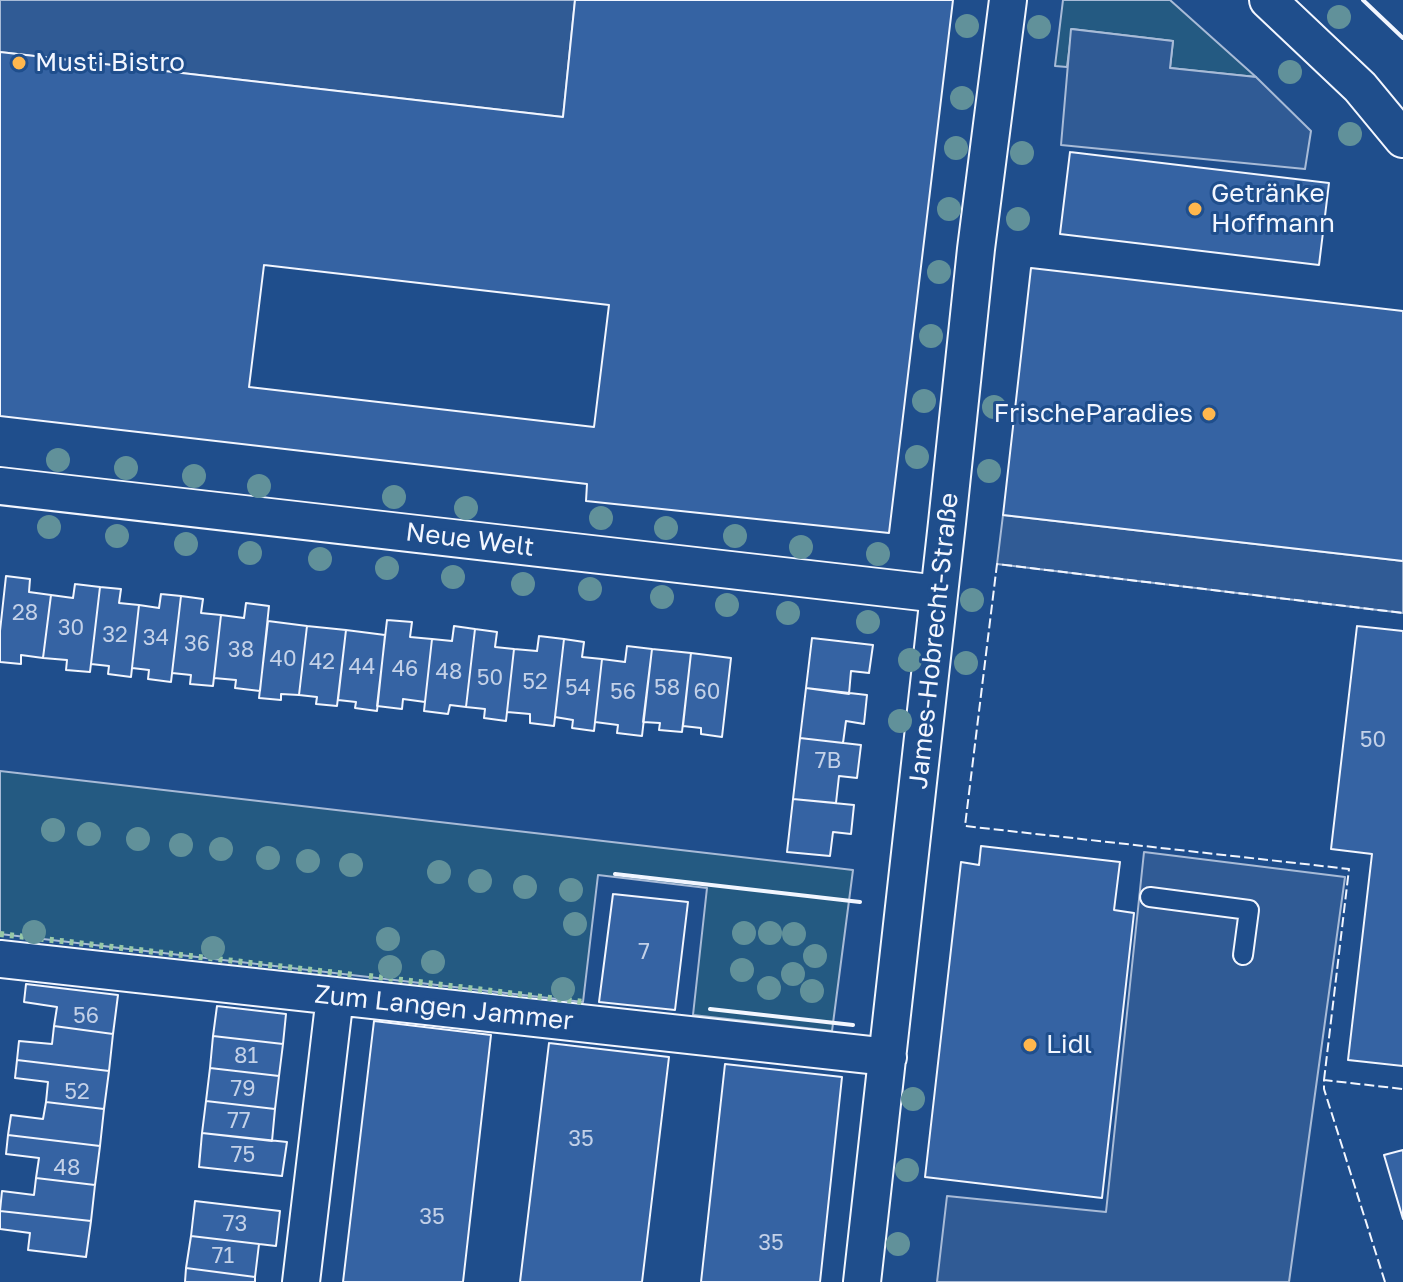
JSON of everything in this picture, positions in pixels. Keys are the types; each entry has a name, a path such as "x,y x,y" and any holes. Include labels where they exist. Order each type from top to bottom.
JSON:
{"street":[{"name":"James-Hobrecht-Straße","path":"862,1282 977,233 1008,0"},
{"path":"1268,0 1360,87 1403,139"},
{"name":"Neue Welt","path":"0,486 939,594"},
{"name":"Zum Langen Jammer","path":"0,959 888,1057"},
{"path":"301,1282 335,996"}],"lane":[{"path":"1150,897 1249,910 1243,955"}],"shaded area":[{"path":"0,0 575,0 563,117 0,52"},
{"path":"1063,0 1170,0 1256,77 1170,68 1173,41 1072,29 1067,67 1055,66"},
{"path":"1071,29 1173,41 1170,68 1256,77 1311,131 1305,169 1061,145"},
{"path":"1003,515 1403,561 1403,613 997,564"},
{"path":"0,771 853,870 832,1031 693,1015 707,888 598,875 583,1002 0,934"},
{"path":"1144,852 1345,877 1289,1282 937,1282 947,1196 1106,1212"}],"building":[{"path":"575,0 953,0 889,533 586,501 587,484 0,416 0,52 563,117","holes":["264,265 609,305 594,427 249,387"]},
{"name":"Getränke Hoffmann","path":"1070,152 1329,183 1319,265 1060,234"},
{"name":"FrischeParadies","path":"1031,268 1403,311 1403,561 1003,515"},
{"path":"6,576 30,579 29,592 51,595 43,658 21,655 21,664 0,662"},
{"path":"75,584 100,587 90,672 66,670 67,660 43,658 51,595 73,598"},
{"path":"100,587 121,589 119,603 139,605 131,677 108,674 109,666 91,664"},
{"path":"161,594 181,596 171,682 148,679 149,670 132,668 139,605 159,608"},
{"path":"181,596 203,599 201,613 221,615 213,686 190,684 191,675 172,673"},
{"path":"246,603 269,606 260,691 235,688 236,680 214,678 221,615 244,618"},
{"path":"387,620 412,622 410,637 432,639 425,702 403,699 402,709 377,706"},
{"path":"268,621 307,626 299,695 281,694 281,700 259,698"},
{"path":"307,626 346,630 337,706 316,704 317,697 299,695"},
{"path":"454,626 475,629 466,707 450,705 448,714 424,711 432,639 452,641"},
{"path":"1357,626 1403,631 1403,1066 1348,1060 1372,854 1331,849"},
{"path":"475,629 497,632 495,647 514,649 506,721 484,718 485,709 466,707"},
{"path":"346,630 385,635 377,711 355,708 356,702 338,700"},
{"path":"539,636 564,639 554,726 530,723 530,714 507,712 514,649 537,651"},
{"path":"812,638 873,645 869,673 851,671 849,694 806,688"},
{"path":"564,639 584,642 582,657 602,659 594,731 572,728 573,720 555,717"},
{"path":"627,646 652,649 642,736 617,733 618,725 595,722 602,659 625,662"},
{"path":"652,649 691,653 682,732 659,730 660,723 643,722"},
{"path":"691,653 731,658 722,737 701,734 701,728 683,726"},
{"path":"806,688 867,695 864,724 846,721 843,743 800,738"},
{"path":"800,738 861,745 857,778 839,776 836,803 793,799"},
{"path":"793,799 854,805 851,834 833,832 830,856 787,852"},
{"name":"Lidl","path":"981,846 1120,862 1114,910 1134,913 1102,1198 925,1177 961,862 979,865"},
{"path":"613,894 688,902 675,1010 599,1002"},
{"path":"26,984 118,995 113,1034 54,1026 57,1007 24,1002"},
{"path":"217,1006 286,1014 283,1044 213,1036"},
{"path":"374,1021 491,1035 463,1282 343,1282"},
{"path":"54,1026 113,1034 109,1071 17,1060 19,1041 52,1044"},
{"path":"213,1036 283,1044 279,1076 210,1068"},
{"path":"549,1043 669,1057 642,1282 520,1282"},
{"path":"17,1060 109,1071 104,1109 46,1102 48,1082 15,1078"},
{"path":"725,1064 842,1077 820,1282 701,1282"},
{"path":"210,1068 279,1076 275,1109 206,1101"},
{"path":"206,1101 275,1109 272,1141 202,1133"},
{"path":"46,1102 104,1109 100,1146 8,1135 11,1115 43,1119"},
{"path":"202,1133 287,1142 282,1176 199,1167"},
{"path":"8,1135 100,1146 95,1185 36,1178 39,1158 6,1154"},
{"path":"1403,1150 1403,1219 1384,1155"},
{"path":"36,1178 95,1185 91,1221 0,1211 2,1191 34,1195"},
{"path":"195,1201 280,1211 276,1246 191,1236"},
{"path":"0,1211 91,1221 86,1257 28,1250 30,1233 0,1229"},
{"path":"191,1236 259,1244 255,1277 186,1268"},
{"path":"186,1268 255,1277 255,1282 185,1282"}],"hedge":[{"path":"0,934 355,975"},
{"path":"369,976 583,1002"}],"fence":[{"path":"1324,1080 1349,869 965,826 997,564 1403,613"},
{"path":"1385,1282 1324,1089 1324,1080 1403,1089"}],"wall":[{"path":"1363,0 1403,38"},
{"path":"615,874 860,902"},
{"path":"710,1009 853,1025"}],"place":[{"name":"Musti Bistro","path":"19,63"},
{"name":"Getränke Hoffmann","path":"1195,209"},
{"name":"FrischeParadies","path":"1209,414"},
{"name":"Lidl","path":"1030,1045"}]}
